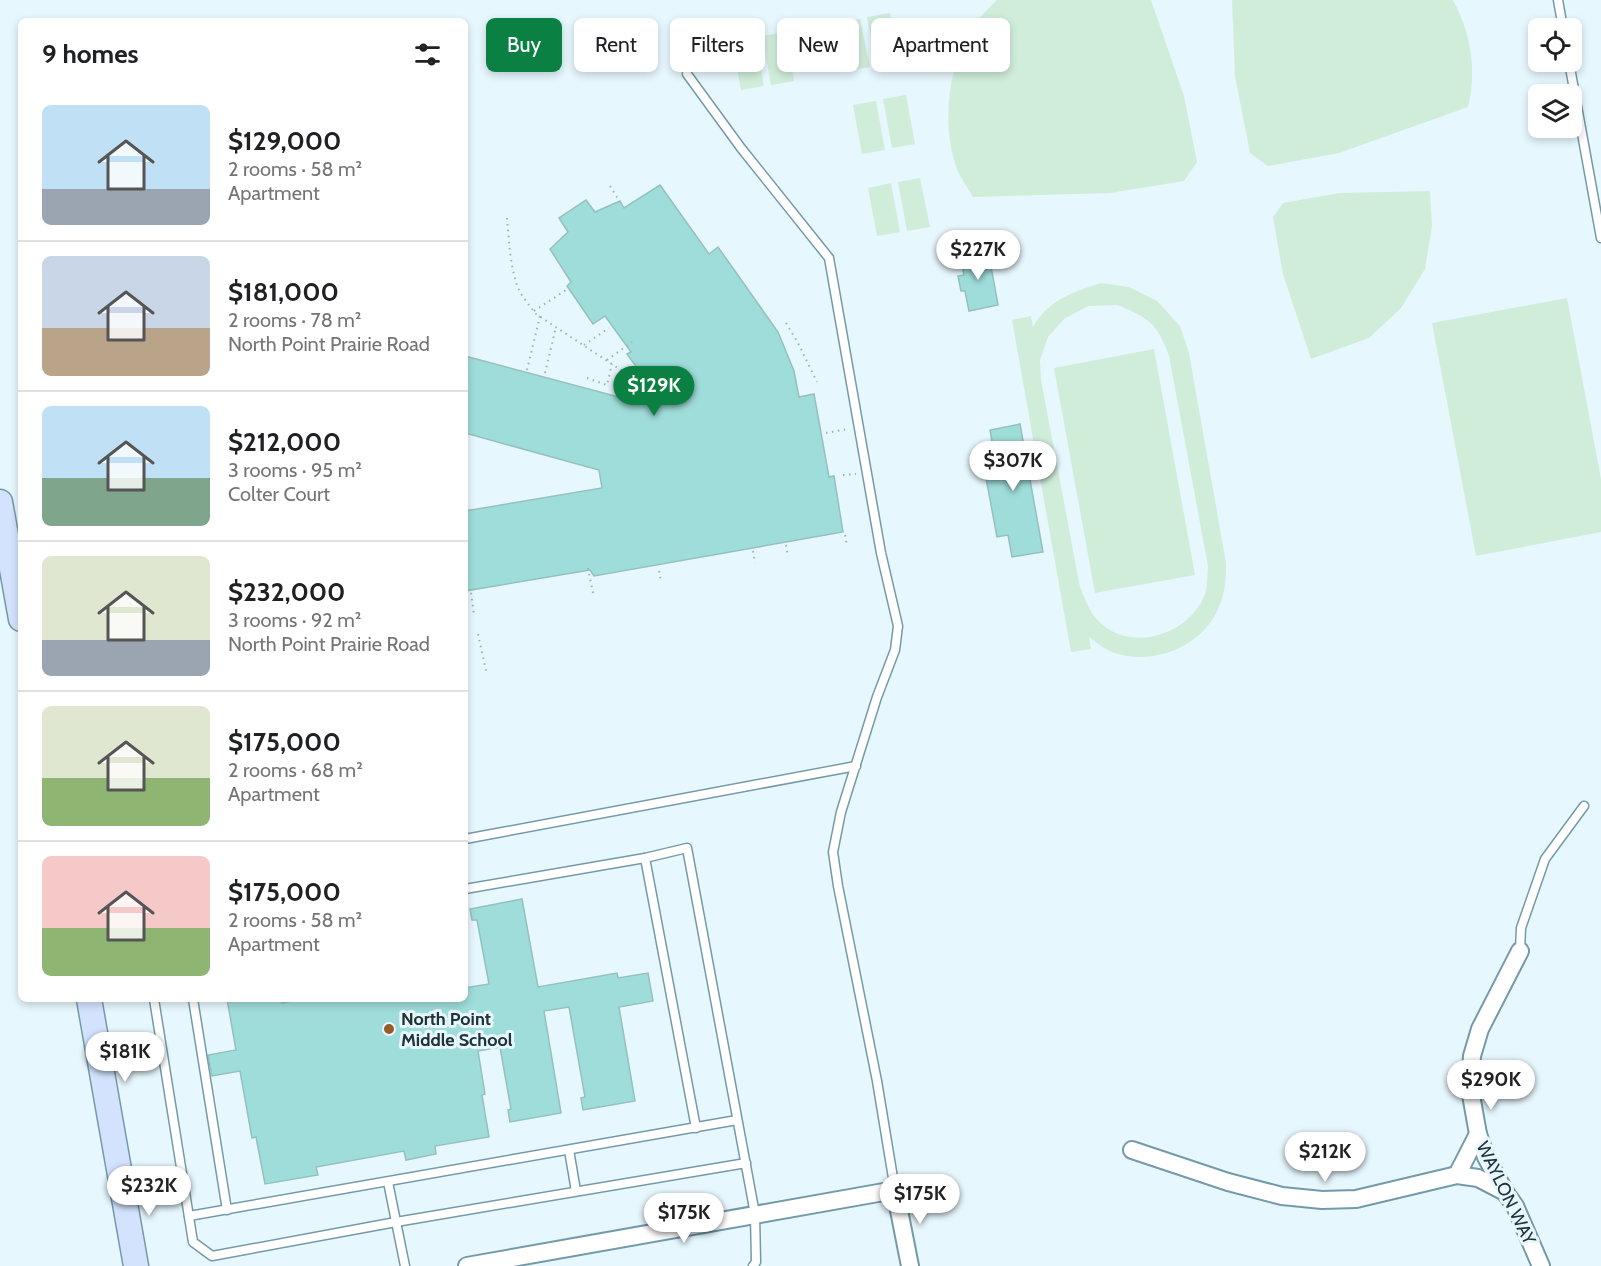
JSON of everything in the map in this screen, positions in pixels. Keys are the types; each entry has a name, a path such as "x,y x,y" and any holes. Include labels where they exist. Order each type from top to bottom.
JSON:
{"street":[{"path":"0,502 9,527 18,596"},
{"name":"WAYLON WAY","path":"1520,951 1480,1029 1472,1056 1470,1089 1478,1134 1486,1157 1515,1206 1541,1266"},
{"path":"89,1002 136,1266"},
{"path":"1457,1175 1478,1134"},
{"path":"1132,1150 1228,1182 1282,1196 1322,1200 1356,1199 1457,1175 1478,1178 1505,1192"},
{"path":"467,1266 895,1190 910,1266"}],"lane":[{"path":"1558,0 1561,18"},
{"path":"1571,72 1601,238"},
{"path":"687,74 741,148 828,258 881,553 898,626 895,650 877,697 841,812 833,852 839,894 877,1081 895,1190"},
{"path":"468,838 856,766"},
{"path":"1520,951 1521,928 1545,860 1584,806"},
{"path":"468,888 645,858 687,848 755,1214 756,1262 753,1266"},
{"path":"645,858 696,1128"},
{"path":"154,1002 193,1242 212,1256 396,1222 746,1163"},
{"path":"193,1002 227,1210"},
{"path":"189,1216 737,1120"},
{"path":"569,1150 576,1191"},
{"path":"388,1182 405,1266"}],"path":[{"path":"610,186 618,199"},
{"path":"507,218 517,286 534,311 642,384"},
{"path":"534,311 569,288"},
{"path":"527,370 540,316"},
{"path":"786,323 817,382"},
{"path":"545,373 556,327"},
{"path":"584,345 609,328"},
{"path":"607,360 632,342"},
{"path":"587,378 607,384 612,364"},
{"path":"826,433 848,429"},
{"path":"843,475 856,474"},
{"path":"845,535 847,546"},
{"path":"786,545 788,557"},
{"path":"753,551 755,563"},
{"path":"588,568 593,593"},
{"path":"659,571 661,581"},
{"path":"471,593 474,615"},
{"path":"478,634 487,675"}],"green space":[{"path":"997,0 1151,0 1184,96 1197,162 1184,181 1110,193 973,197 959,173 949,136 949,101 954,72 1010,72 1010,18 979,18"},
{"path":"1232,0 1453,0 1464,26 1471,52 1472,80 1468,107 1339,153 1268,166 1250,153 1235,76"},
{"path":"890,13 891,18 871,18 871,36 867,17"},
{"path":"859,19 870,67 859,69"},
{"path":"777,33 777,72 792,72 794,81 771,85 765,52 765,35"},
{"path":"738,72 761,72 764,86 741,90"},
{"path":"906,95 915,144 892,148 883,99"},
{"path":"876,101 885,150 862,154 853,105"},
{"path":"920,178 930,227 907,231 898,182"},
{"path":"891,183 900,232 877,236 868,188"},
{"path":"1430,191 1432,226 1425,269 1401,308 1369,338 1311,359 1283,274 1273,217 1283,203 1340,193"},
{"path":"1101,283 1129,287 1157,301 1180,326 1189,353 1226,563 1225,581 1218,609 1200,634 1174,650 1143,657 1109,651 1089,637 1091,649 1071,652 1012,320 1031,316 1033,327 1046,310 1062,298","holes":["1117,305 1144,318 1156,329 1169,356 1208,566 1205,594 1188,619 1176,628 1147,637 1117,634 1104,626 1092,613 1084,598 1041,380 1040,360 1048,337 1064,319 1088,306"]},
{"path":"1567,298 1601,479 1601,532 1476,556 1432,323"},
{"path":"1154,349 1195,575 1095,593 1054,368"}],"building":[{"path":"660,185 709,254 718,247 778,332 794,371 799,397 814,394 829,477 834,476 843,532 594,576 590,570 468,590 468,510 602,488 599,470 468,434 468,357 626,399 648,383 627,354 631,352 605,316 593,324 567,286 571,282 550,249 568,232 559,218 586,200 595,212 620,201 624,208"},
{"path":"988,250 998,305 969,311 965,291 961,291 958,276 964,275 960,255"},
{"path":"1020,424 1043,552 1012,557 1008,535 997,537 983,462 995,459 990,430"},
{"name":"North Point Middle School","path":"522,899 538,987 617,973 618,978 648,973 653,1001 619,1007 635,1101 583,1110 581,1098 585,1097 569,1007 544,1011 561,1113 510,1122 508,1110 511,1109 500,1047 478,1051 489,1137 435,1146 436,1154 406,1160 404,1151 316,1167 318,1175 265,1184 256,1137 252,1138 240,1071 212,1076 208,1055 236,1050 228,1002 468,1002 468,988 489,984 477,920 472,920 470,909"}],"place":[{"name":"North Point Middle School","path":"389,1029"}]}
